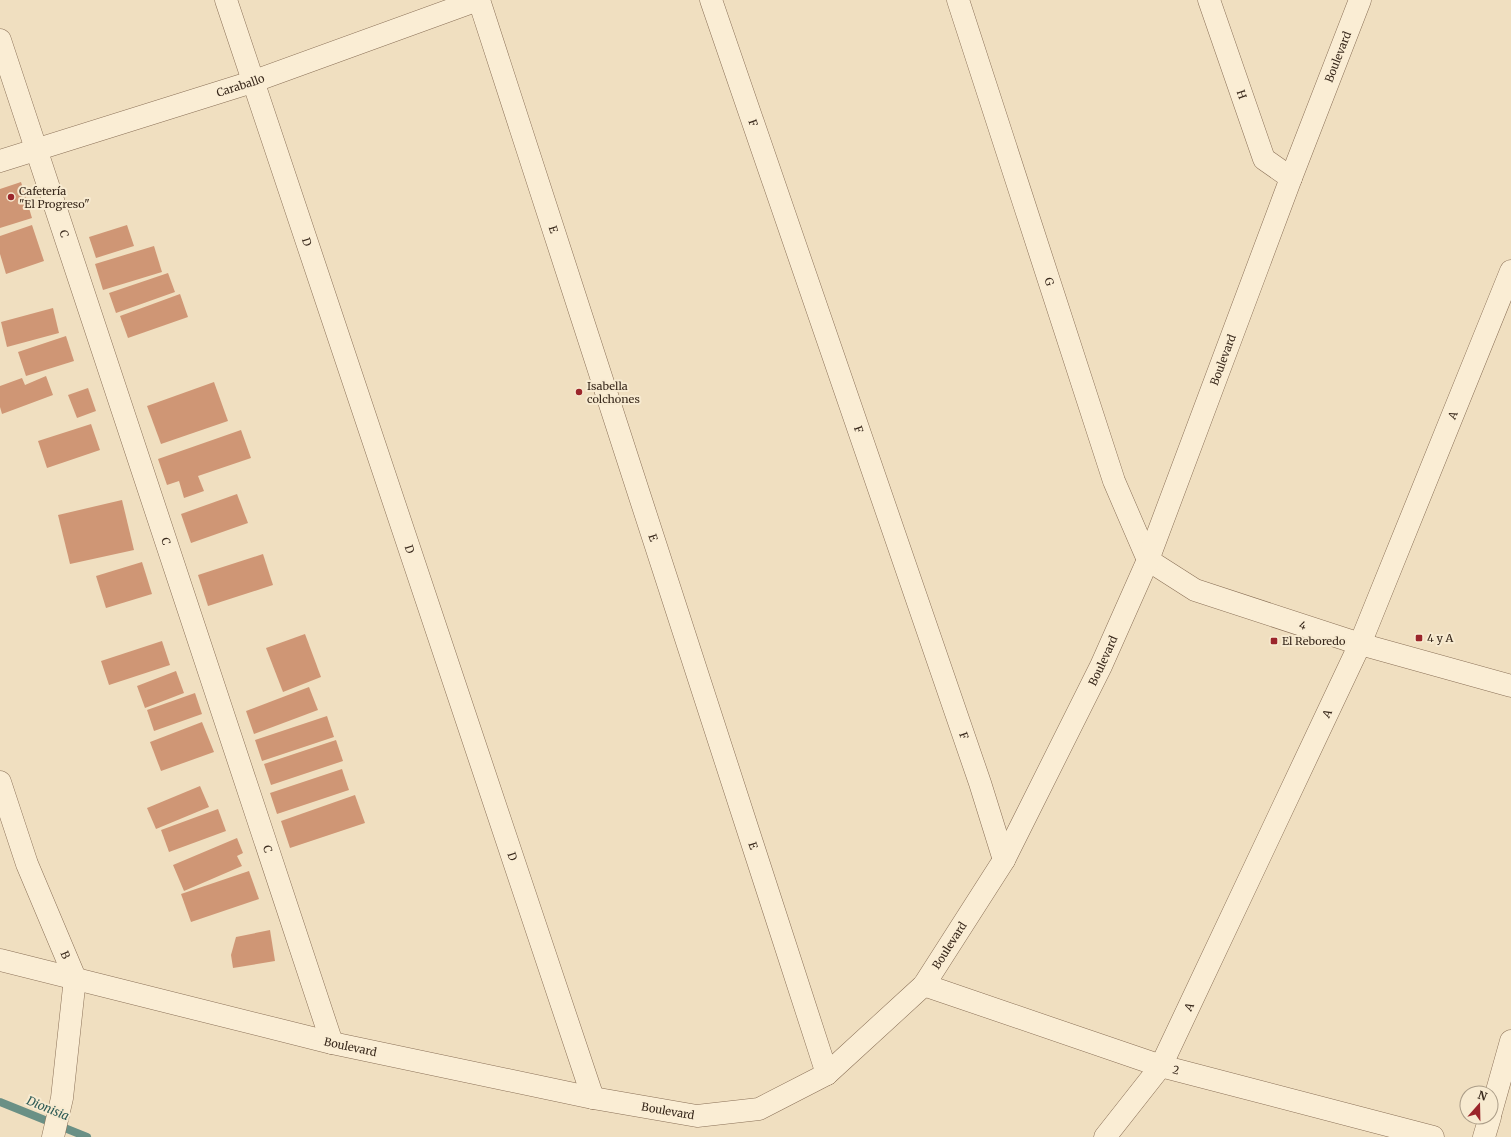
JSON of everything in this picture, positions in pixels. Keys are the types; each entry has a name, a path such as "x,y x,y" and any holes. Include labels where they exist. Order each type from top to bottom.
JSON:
{"street":[{"name":"D","path":"226,0 252,82 593,1098"},
{"name":"Caraballo","path":"0,161 36,151 252,82 479,0"},
{"name":"E","path":"479,0 827,1074"},
{"name":"F","path":"711,0 980,783 1004,860"},
{"name":"G","path":"958,0 1114,481 1148,560"},
{"name":"H","path":"1209,0 1264,159 1291,178"},
{"name":"Boulevard","path":"0,960 332,1043 593,1098 697,1116 759,1109 827,1074 924,986 1004,860 1100,666 1148,560 1291,178 1360,0"},
{"name":"C","path":"0,40 332,1043"},
{"name":"A","path":"1105,1137 1161,1066 1360,644 1511,271"},
{"name":"4","path":"1148,560 1195,590 1360,644 1511,686"},
{"name":"B","path":"0,782 27,864 75,978 62,1098 53,1137"},
{"name":"2","path":"924,986 1161,1066 1433,1137"},
{"path":"1499,1085 1511,1041"},
{"path":"1484,1137 1488,1125"}],"building":[{"path":"21,182 32,218 0,228 0,189"},
{"path":"32,225 44,261 6,274 0,254 0,236"},
{"path":"127,225 134,246 96,258 89,237"},
{"path":"154,246 162,272 103,290 95,264"},
{"path":"168,273 175,292 116,313 109,293"},
{"path":"180,294 188,317 128,338 120,316"},
{"path":"53,308 59,333 7,347 1,322"},
{"path":"66,336 74,361 26,376 18,352"},
{"path":"46,376 53,395 2,414 0,407 0,386 22,378 25,385"},
{"path":"214,382 228,421 161,444 147,406"},
{"path":"88,388 96,411 77,418 68,395"},
{"path":"91,424 100,450 47,468 38,441"},
{"path":"241,430 251,458 198,476 204,491 184,498 179,481 167,485 158,459"},
{"path":"237,494 248,523 191,543 181,514"},
{"path":"122,500 134,550 70,564 58,515"},
{"path":"263,554 273,585 208,606 198,575"},
{"path":"142,562 152,594 106,608 96,576"},
{"path":"305,634 321,677 283,692 266,648"},
{"path":"162,641 170,665 109,685 101,661"},
{"path":"176,671 184,693 145,708 137,686"},
{"path":"309,687 318,710 254,734 246,711"},
{"path":"195,693 202,714 154,731 147,710"},
{"path":"327,716 334,737 262,761 255,740"},
{"path":"202,722 214,752 161,771 150,742"},
{"path":"336,740 343,761 271,785 264,764"},
{"path":"342,769 349,790 277,814 270,793"},
{"path":"200,786 209,807 156,829 147,808"},
{"path":"355,795 365,823 290,848 281,821"},
{"path":"218,809 226,831 169,852 161,830"},
{"path":"237,838 243,853 237,856 242,866 184,891 173,865"},
{"path":"249,871 259,899 191,922 181,894"},
{"path":"270,930 275,961 233,968 231,955 236,937"}],"waterway":[{"name":"Dionisia","path":"0,1102 87,1137"}],"place":[{"name":"Cafetería \"El Progreso\"","path":"11,197"},
{"name":"Isabella colchones","path":"579,392"},
{"name":"4 y A","path":"1419,638"},
{"name":"El Reboredo","path":"1274,641"}]}
